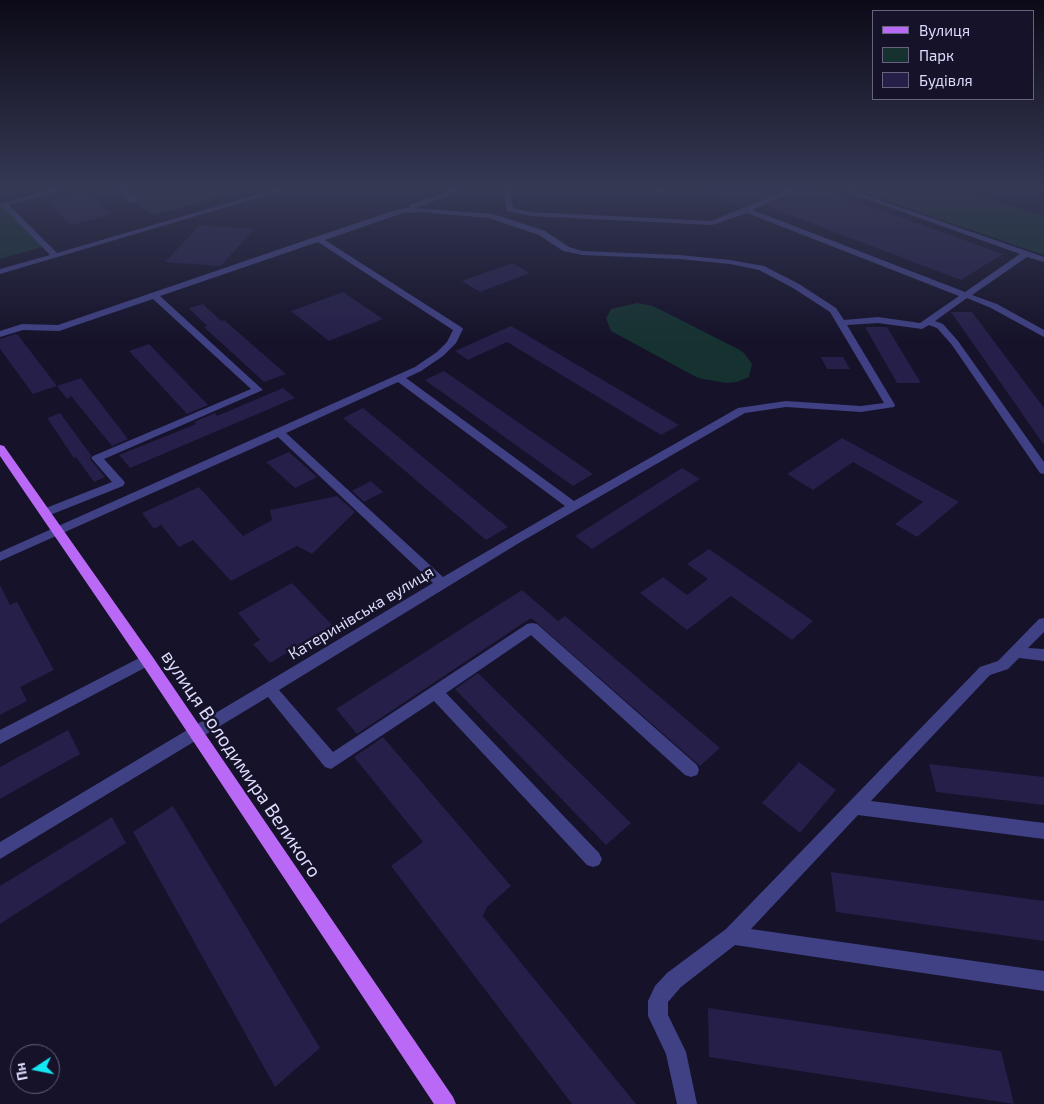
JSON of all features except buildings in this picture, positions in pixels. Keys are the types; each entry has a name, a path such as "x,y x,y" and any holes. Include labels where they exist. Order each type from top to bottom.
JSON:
{"main road":[{"name":"вулиця Володимира Великого","path":"0,448 147,660 446,1104"}],"street":[{"path":"42,242 56,256"},
{"path":"0,272 105,242"},
{"path":"0,334 22,327 59,328 314,242"},
{"path":"0,557 400,378 418,369 440,354 451,343 458,329 320,242"},
{"path":"555,242 566,249 582,253 679,257 730,262 761,268 796,286 833,310 840,323 878,320 922,326 1026,254"},
{"path":"827,242 994,306 1044,334"},
{"path":"991,242 1044,260"},
{"path":"46,513 119,483 97,458 258,390 155,296"},
{"path":"928,321 940,326 946,332 1044,470"},
{"name":"Катеринівська вулиця","path":"0,851 197,734 442,584 742,410 786,404 860,409 890,404 840,323"},
{"path":"400,378 574,507"},
{"path":"280,432 442,584"},
{"path":"689,1104 676,1052 658,1016 658,1001 662,993 674,980 732,935 986,671 1002,665 1044,623"},
{"path":"270,689 331,762 532,628 691,770"},
{"path":"1015,652 1044,655"},
{"path":"0,737 147,660"},
{"path":"435,692 593,859"},
{"path":"855,807 1044,831"},
{"path":"732,935 1044,981"}],"green space":[{"path":"0,242 41,242 46,246 0,259"},
{"path":"1005,242 1044,242 1044,255"},
{"path":"637,303 653,306 738,349 744,353 752,364 749,377 737,382 726,383 698,378 611,331 606,318 611,309"}]}
